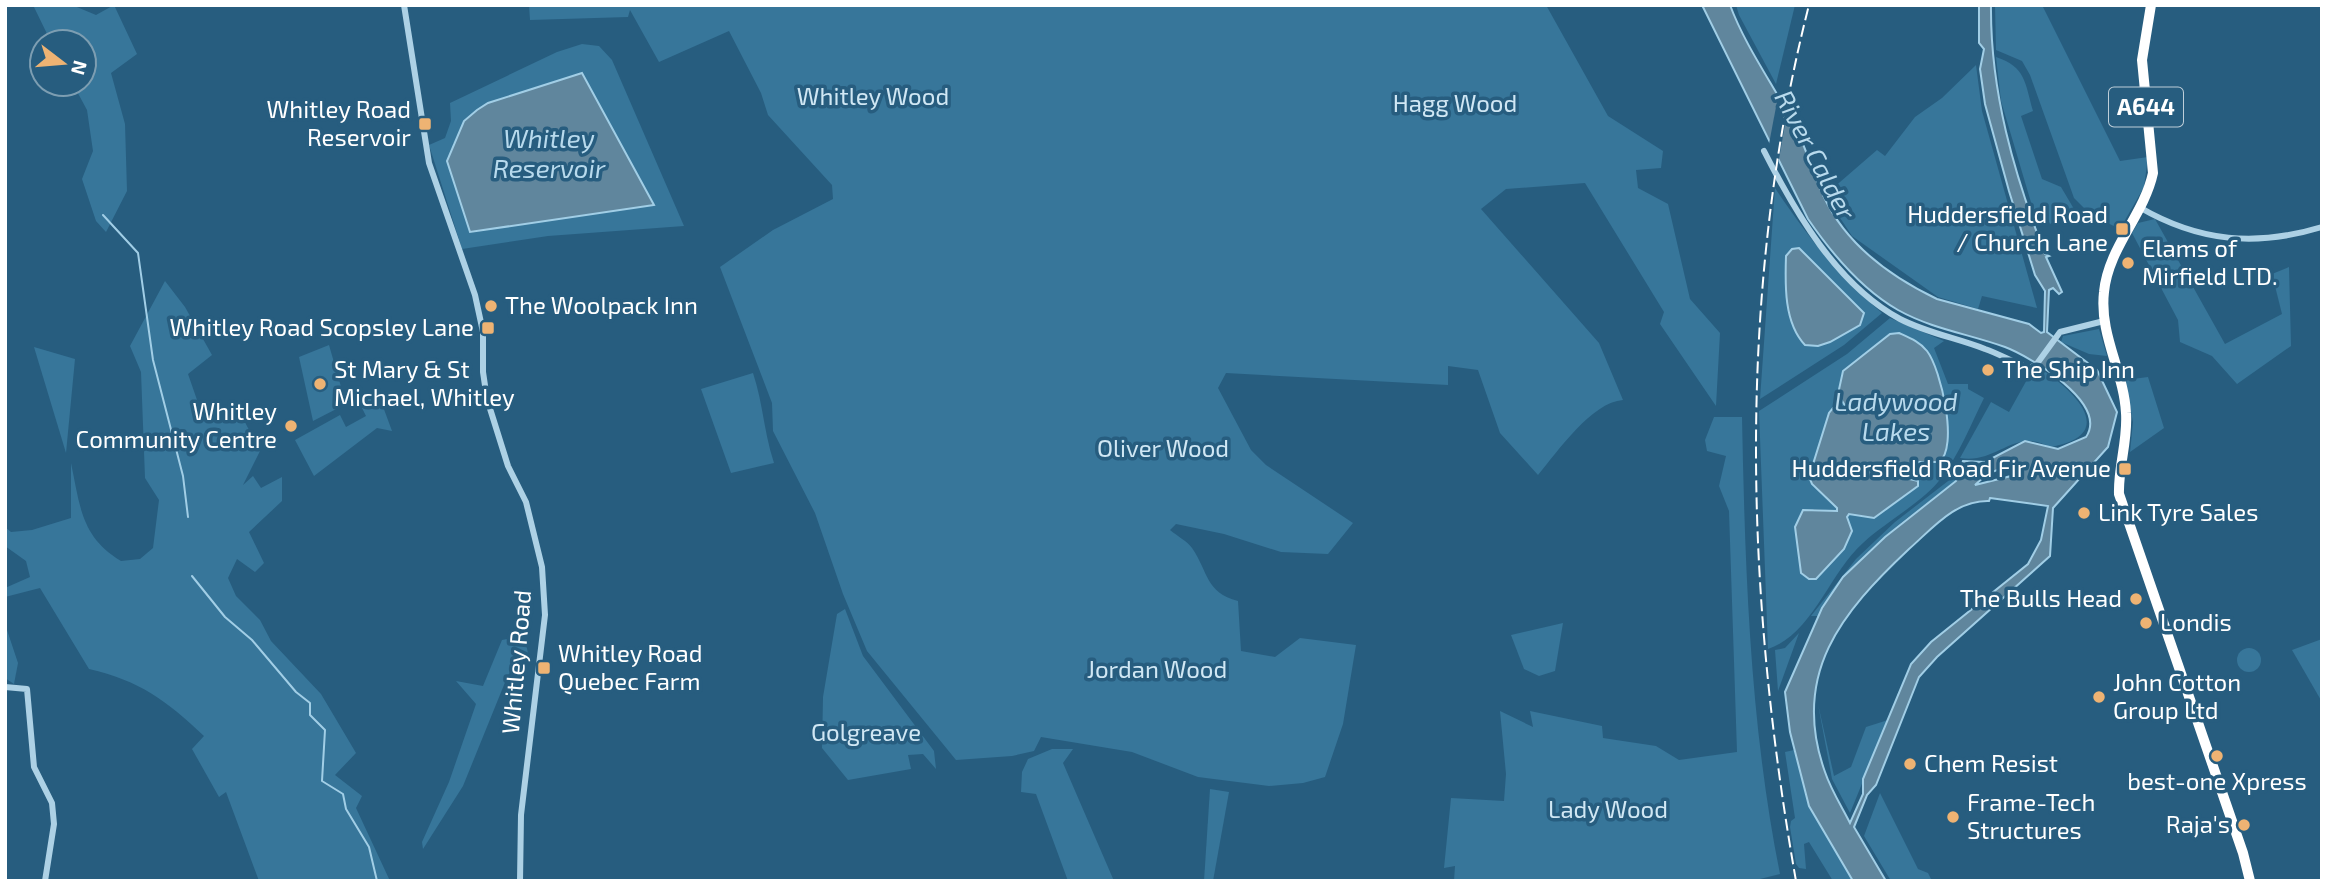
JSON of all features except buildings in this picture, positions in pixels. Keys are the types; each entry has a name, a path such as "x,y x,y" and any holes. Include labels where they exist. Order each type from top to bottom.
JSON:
{"highway":[{"name":"A644","path":"2151,5 2142,60 2152,173 2150,187 2107,275 2104,292 2104,321 2126,413 2118,470 2123,511 2244,853 2250,881"}],"street":[{"name":"Whitley Road","path":"404,5 429,163 475,295 483,332 483,372 487,399 508,466 526,502 542,568 545,615 521,815 520,881"},
{"path":"1764,151 1792,207 1821,248 1882,307 1933,333 1985,348 2026,367 2036,365 2063,331 2104,321"},
{"path":"2139,207 2181,226 2224,239 2280,236 2322,227"},
{"path":"5,687 27,689 34,767 52,803 54,824 45,881"}],"green space":[{"path":"33,5 72,5 96,15 114,5 137,54 111,73 125,124 127,191 106,232 96,221 82,179 93,151 87,110 81,98 98,98 98,28 44,28"},
{"path":"529,5 1546,5 1608,116 1663,151 1661,168 1636,170 1638,188 1668,204 1690,299 1720,333 1716,406 1660,324 1664,312 1585,183 1506,189 1481,209 1599,343 1623,400 1599,409 1588,418 1538,475 1500,433 1478,370 1448,366 1448,385 1226,373 1218,388 1251,450 1266,465 1353,523 1328,554 1281,552 1224,534 1176,524 1170,530 1192,548 1213,587 1238,601 1241,651 1275,657 1300,638 1356,645 1343,724 1325,777 1303,783 1269,786 1198,777 1132,752 1041,737 1034,751 1012,756 956,760 867,651 843,594 815,513 773,431 772,403 720,267 773,230 833,199 832,185 768,115 761,93 729,31 659,62 630,10 628,17 530,20"},
{"path":"1736,5 1795,5 1776,84 1739,15"},
{"path":"1995,5 2042,5 2120,161 2148,157 2144,187 2120,229 2091,215 2074,198 2030,75 2022,61 1996,50"},
{"name":"Whitley Reservoir","path":"582,44 599,46 612,60 684,226 548,236 462,249 429,145 445,138 451,121 450,103 557,52","holes":["582,73 586,81 452,144"]},
{"path":"1996,57 2013,66 2023,77 2033,111 2021,116 2042,179 2061,187 2074,209 2050,224 2046,214 2035,216 2001,101"},
{"path":"1976,65 1982,111 2037,308 1982,296 1978,309 1938,297 1852,236 1825,195 1877,150 1885,156 1915,117 1942,98"},
{"path":"1775,188 1824,254 1882,313 1844,345 1760,399"},
{"path":"2155,219 2225,344 2282,314 2272,274 2289,267 2291,346 2237,384 2212,356 2180,342 2178,320 2132,233 2138,223"},
{"path":"165,281 185,307 212,355 188,374 204,420 237,407 260,451 243,485 253,476 261,488 282,477 282,501 249,532 264,563 255,572 237,559 228,578 236,596 260,620 271,641 321,694 356,753 335,775 362,796 356,808 390,881 259,881 226,792 219,797 192,749 204,736 164,702 138,686 89,669 40,588 5,597 5,588 30,577 26,561 5,546 5,527 11,532 32,530 71,518 71,463 84,519 98,542 121,561 140,559 153,548 159,500 145,478 141,372 130,346"},
{"path":"1890,318 1944,341 1934,348 1948,384 1968,384 1968,389 1984,398 1953,459 1934,486 1863,543 1840,570 1809,617 1784,641 1768,649 1759,411 1847,354","holes":["1848,410 1939,462 1919,462 1897,471 1902,477 1915,479 1866,517 1849,513 1846,517 1852,531 1844,549 1801,573 1795,527 1814,509 1836,511 1837,508 1812,484"]},
{"path":"2099,329 2107,356 2089,354 2061,342 2063,336"},
{"path":"329,345 346,404 313,421 299,357"},
{"path":"34,347 75,359 66,453"},
{"path":"2041,369 2067,389 2077,401 2087,423 2083,433 2071,441 2050,447 2026,441 1985,456 1960,458 1991,402 2009,412 2029,376"},
{"path":"753,373 774,463 731,473 701,389"},
{"path":"2148,377 2164,428 2130,452 2133,422 2125,380"},
{"path":"378,393 392,431 377,428 314,476 295,440 340,415 346,427 366,416 360,404"},
{"name":"Lady Wood","path":"1714,417 1742,417 1751,647 1762,761 1780,874 1752,881 1454,881 1455,866 1444,868 1451,798 1504,801 1506,774 1500,711 1533,727 1530,711 1602,726 1603,738 1656,746 1679,760 1737,752 1729,511 1719,486 1726,456 1707,451 1705,440"},
{"path":"1952,478 1956,481 1898,525 1861,558 1830,595 1818,616 1811,616 1856,559 1895,522"},
{"name":"Golgreave","path":"845,609 863,656 934,751 936,769 923,754 908,755 911,769 848,780 822,748 823,697 837,614"},
{"path":"1563,623 1555,671 1539,676 1524,669 1511,635"},
{"path":"5,624 18,663 14,684 5,678"},
{"path":"1799,633 1778,691 1775,650 1785,648"},
{"path":"524,636 528,653 508,675 463,786 423,849 422,842 449,782 476,704 456,681 483,686 502,640"},
{"path":"2322,639 2322,702 2292,650"},
{"path":"2249,648 2257,652 2261,660 2257,668 2249,672 2241,668 2237,660 2241,652"},
{"path":"1818,704 1834,776 1851,767 1866,727 1888,720 1850,813 1832,779"},
{"path":"1052,749 1073,749 1063,763 1114,881 1068,881 1036,794 1021,792 1022,772 1028,759"},
{"path":"1794,750 1809,806 1853,881 1833,881 1809,842 1804,844 1806,869 1799,868 1796,864 1790,827 1795,818 1785,752"},
{"path":"1210,789 1229,792 1213,881 1204,881"},
{"path":"1880,793 1918,869 1928,873 1932,881 1891,881 1864,836"}],"water":[{"path":"1702,5 1730,5 1752,52 1796,128 1833,214 1857,244 1903,280 1937,299 2029,324 2041,333 2044,332 2045,291 2035,275 1985,104 1980,69 1984,49 1979,43 1979,5 1991,5 1995,69 2006,132 2023,193 2062,292 2059,294 2053,288 2049,290 2047,332 2097,370 2117,412 2108,447 2053,508 2050,556 1937,657 1919,677 1876,785 1867,795 1854,827 1886,881 1853,881 1809,806 1790,732 1785,692 1822,608 1843,577 1885,537 1956,481 1963,461 1985,462 2025,441 2058,449 2086,437 2090,424 2086,410 2077,396 2031,360 2005,347 1911,317 1884,301 1848,270 1808,219","holes":["2002,468 2013,471 2015,475 1975,485 1987,474","1990,498 2048,506 2041,540 2028,564 1931,642 1911,664 1863,779 1863,794 1850,823 1827,779 1816,737 1814,705 1819,675 1829,647 1844,621 1863,597 1909,549 1955,510 1965,505 1989,501"]},
{"name":"Whitley Reservoir","path":"582,73 654,205 470,232 447,161 464,121 488,103"},
{"path":"1799,248 1864,313 1860,325 1818,346 1805,345 1789,315 1786,256 1792,249"},
{"name":"Ladywood Lakes","path":"1899,333 1914,340 1927,351 1938,374 1948,425 1945,454 1939,462 1919,462 1897,470 1902,477 1918,481 1918,486 1874,518 1849,514 1847,517 1852,531 1844,549 1816,579 1809,579 1801,573 1795,527 1803,510 1837,511 1812,484 1809,477 1829,413 1833,408 1847,409 1838,394 1843,371 1890,334"}],"pier":[{"path":"1779,91 1788,107 1778,165 1769,144"}],"waterway":[{"path":"103,215 138,253 153,360 183,476 188,517"},
{"path":"192,576 225,617 252,640 296,692 310,703 310,715 325,730 322,781 343,794 346,809 369,847 377,881"}],"railway":[{"path":"1796,881 1766,662 1758,552 1756,442 1759,332 1769,222 1785,113 1809,5"}],"place":[{"name":"Whitley Road Reservoir","path":"425,124"},
{"name":"Huddersfield Road / Church Lane","path":"2122,229"},
{"name":"Elams of Mirfield LTD.","path":"2128,263"},
{"name":"The Woolpack Inn","path":"491,306"},
{"name":"Whitley Road Scopsley Lane","path":"488,328"},
{"name":"The Ship Inn","path":"1988,370"},
{"name":"St Mary & St Michael, Whitley","path":"320,384"},
{"name":"Whitley Community Centre","path":"291,426"},
{"name":"Huddersfield Road Fir Avenue","path":"2125,469"},
{"name":"Link Tyre Sales","path":"2084,513"},
{"name":"The Bulls Head","path":"2136,599"},
{"name":"Londis","path":"2146,623"},
{"name":"Whitley Road Quebec Farm","path":"544,668"},
{"name":"John Cotton Group Ltd","path":"2099,697"},
{"name":"best-one Xpress","path":"2217,756"},
{"name":"Chem Resist","path":"1910,764"},
{"name":"Frame-Tech Structures","path":"1953,817"},
{"name":"Raja's","path":"2244,825"}],"park label":[{"name":"Whitley Wood","path":"873,97"},
{"name":"Hagg Wood","path":"1455,104"},
{"name":"Oliver Wood","path":"1163,449"},
{"name":"Jordan Wood","path":"1157,670"}],"water label":[{"name":"River Calder","path":"1815,155"}]}
